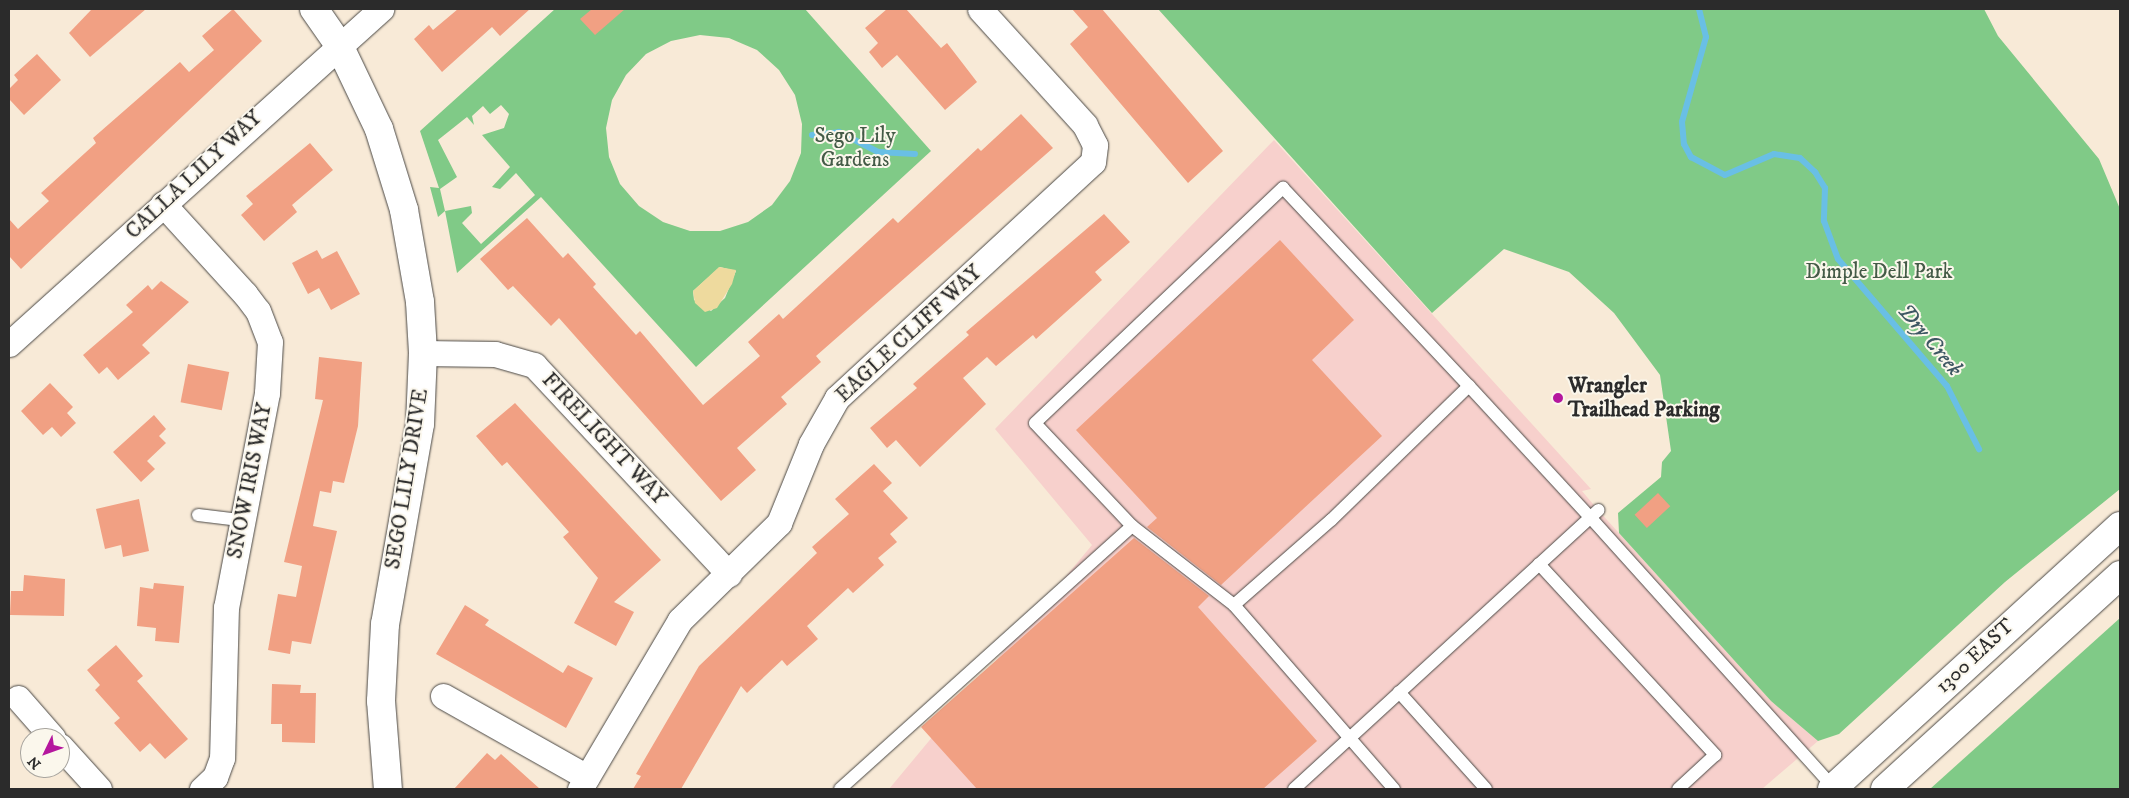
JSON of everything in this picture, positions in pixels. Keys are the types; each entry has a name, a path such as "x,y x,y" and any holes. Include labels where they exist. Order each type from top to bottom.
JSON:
{"street":[{"name":"SEGO LILY DRIVE","path":"314,9 339,46 379,129 404,210 423,353 420,424 385,624 381,701 388,789"},
{"name":"CALLA LILY WAY","path":"9,344 162,204 381,9"},
{"name":"EAGLE CLIFF WAY","path":"584,783 667,637 779,523 811,444 837,398 952,289 1078,180 1093,162 1095,145 1085,125 980,9"},
{"name":"SNOW IRIS WAY","path":"162,204 245,294 258,311 270,342 267,393 240,520 226,607 222,758 214,777 202,789"},
{"name":"FIRELIGHT WAY","path":"423,353 494,354 534,365 729,574"},
{"name":"1300 EAST","path":"1834,789 2120,526"},
{"name":"1300 EAST","path":"1885,789 2120,575"},
{"path":"443,696 584,783"},
{"path":"18,698 44,728"},
{"path":"70,757 98,789"}],"lane":[{"path":"1394,789 1234,605 1132,526 1035,423 1283,188 1469,386 1594,513 1834,789"},
{"path":"1234,605 1331,520 1469,386"},
{"path":"1295,789 1594,513"},
{"path":"198,515 240,520"},
{"path":"840,789 1132,526"},
{"path":"1539,564 1715,755 1678,789"},
{"path":"1399,692 1480,787"}],"shaded area":[{"path":"1274,140 1591,489 1582,491 1598,510 1771,701 1818,741 1762,789 889,789 1092,545 995,429"}],"green space":[{"name":"Sego Lily Gardens","path":"555,9 805,9 931,151 696,367 541,197 457,273 445,211 438,217 430,187 439,188 420,131","holes":["700,35 729,38 757,50 779,70 795,95 802,124 801,153 790,181 772,205 748,222 720,231 690,231 663,222 639,206 620,184 609,157 606,128 612,100 626,75 646,54 671,41","501,105 509,114 504,128 482,135 510,167 492,187 500,189 516,173 535,195 481,244 462,223 472,213 471,206 445,211 440,189 457,177 438,140 467,117 474,125 472,116 483,106 490,114","720,267 736,271 725,298 711,311 694,300 693,291"]},
{"name":"Dimple Dell Park","path":"1158,9 1984,9 1998,36 2099,159 2120,209 2120,489 2005,582 1839,734 1818,741 1771,701 1619,533 1618,513 1661,477 1662,462 1671,451 1660,375 1614,313 1569,272 1504,249 1432,313"},
{"path":"2120,618 2120,789 1930,789"}],"sand":[{"path":"719,267 736,270 732,284 717,308 705,312 695,303 693,291"}],"building":[{"path":"92,9 146,9 90,57 69,33"},
{"path":"233,9 262,41 21,269 9,256 9,219 18,229 49,201 41,193 96,143 93,138 180,62 189,72 214,50 202,36"},
{"path":"458,9 530,9 500,36 492,27 442,72 414,39 429,25 433,30"},
{"path":"592,9 625,9 595,35 580,19"},
{"path":"887,9 906,9 941,48 947,43 977,82 945,110 897,55 882,68 869,52 878,43 865,28"},
{"path":"1072,9 1102,9 1223,151 1188,183 1070,44 1088,27"},
{"path":"37,54 61,80 24,115 9,99 9,89 18,80 14,75"},
{"path":"1021,114 1053,148 816,356 821,362 781,397 787,404 737,448 756,470 721,501 559,318 551,326 513,286 508,290 480,259 527,218 563,258 568,253 596,284 593,287 636,335 640,331 703,405 760,356 748,342 779,314 783,319 893,218 898,223 978,148 981,151"},
{"path":"310,143 333,170 292,205 297,212 264,241 241,215 253,204 246,196"},
{"path":"1104,214 1130,242 1095,272 1102,280 1036,339 1033,335 996,366 987,357 963,378 986,404 920,467 896,440 887,448 870,428 917,388 913,384 969,335 966,332"},
{"path":"1280,240 1354,320 1312,360 1382,436 1221,585 1147,527 1157,518 1076,430"},
{"path":"317,250 322,259 337,251 360,294 331,310 319,288 308,294 292,263"},
{"path":"161,281 189,302 142,345 150,353 118,380 107,367 99,374 83,355 133,312 126,305 148,285 152,290"},
{"path":"319,357 362,362 358,426 344,483 333,481 331,493 320,491 313,526 337,531 311,644 292,641 290,654 268,650 278,594 296,597 302,566 284,562 323,400 315,399"},
{"path":"188,364 229,372 222,410 181,402"},
{"path":"50,383 73,407 67,413 76,423 61,437 52,427 43,435 21,411"},
{"path":"515,403 661,560 614,602 634,612 616,646 574,623 598,578 563,537 569,532 507,462 502,466 476,436"},
{"path":"154,415 166,429 159,436 166,443 147,461 155,469 141,482 113,452"},
{"path":"874,464 892,483 883,491 908,518 890,534 897,542 878,558 884,565 853,593 848,588 807,626 818,639 787,666 782,660 747,693 741,686 681,789 633,789 641,776 636,774 699,666 817,553 812,547 849,514 835,499"},
{"path":"1658,493 1670,506 1647,528 1635,515"},
{"path":"139,499 149,551 123,557 121,545 105,549 96,509"},
{"path":"1134,538 1209,596 1198,607 1317,741 1263,789 977,789 921,727"},
{"path":"24,575 65,579 64,616 10,615 11,591 23,591"},
{"path":"154,583 184,586 179,643 155,641 156,628 137,626 140,587 153,589"},
{"path":"465,605 489,620 485,625 563,673 568,665 593,678 566,728 436,654"},
{"path":"116,645 143,676 137,681 188,739 165,759 150,743 140,752 114,723 120,718 95,690 100,685 87,670"},
{"path":"272,684 301,685 300,693 316,693 315,743 282,742 282,724 271,724"},
{"path":"487,753 495,760 501,754 540,789 454,789"}],"waterway":[{"name":"Dry Creek","path":"1699,9 1706,37 1682,122 1684,144 1691,157 1725,175 1774,154 1800,158 1815,172 1825,188 1824,221 1838,259 1947,386 1979,449"},
{"path":"812,135 839,132 878,152 915,154"}],"place":[{"name":"Wrangler Trailhead Parking","path":"1558,398"}]}
